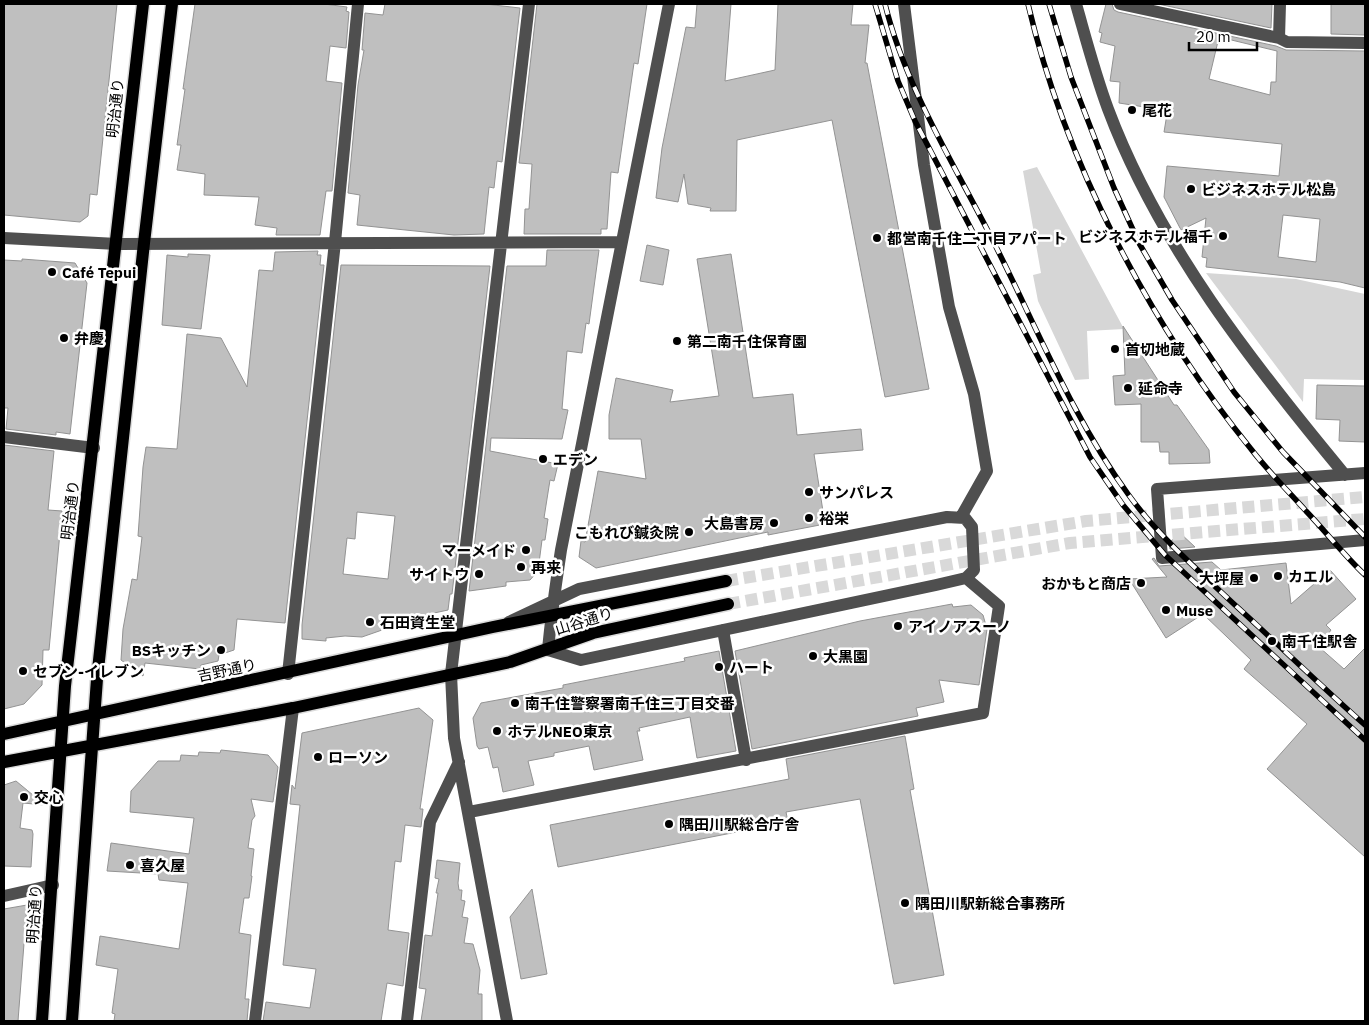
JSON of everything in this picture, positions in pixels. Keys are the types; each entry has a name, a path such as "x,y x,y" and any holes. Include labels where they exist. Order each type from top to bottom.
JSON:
{"main road":[{"name":"明治通り","path":"42,1021 53,885 62,721 143,4"},
{"path":"72,1021 94,714 144,243 172,4"},
{"name":"山谷通り","path":"456,636 726,582"},
{"name":"山谷通り","path":"451,674 510,662 593,633 728,604"},
{"name":"吉野通り","path":"4,734 288,674 456,636"},
{"path":"4,762 293,708 451,674"}],"street":[{"path":"288,674 335,242 358,4"},
{"path":"507,1021 454,738 451,674 529,4"},
{"path":"502,626 554,600 579,589 947,516 965,518 972,527 975,556 974,570 966,578 581,660 548,650 551,616 554,600 621,242 669,4"},
{"path":"904,4 924,166 946,288 974,394 987,471 960,517"},
{"path":"1076,4 1108,109 1137,174 1175,246 1255,361 1346,475"},
{"path":"1120,4 1279,38 1287,42 1365,43"},
{"path":"1279,38 1280,4"},
{"path":"4,238 117,244 621,242"},
{"path":"4,437 94,448"},
{"path":"1365,473 1157,488 1162,558 1365,540"},
{"path":"469,812 983,713 999,606 966,578"},
{"path":"723,630 746,760"},
{"path":"255,1021 293,708"},
{"path":"407,1021 430,822 458,762"},
{"path":"4,896 53,885"}],"shaded area":[{"path":"1037,167 1124,329 1087,331 1089,379 1075,380 1038,301 1033,275 1041,273 1023,171"},
{"path":"1206,273 1296,279 1365,294 1365,380 1304,379 1303,402"}],"building":[{"path":"4,4 117,4 97,195 90,194 88,216 80,222 4,215"},
{"path":"195,4 324,4 347,7 346,11 349,12 346,48 330,46 326,81 342,83 332,191 326,191 320,235 276,235 277,228 255,225 259,197 204,195 205,174 177,170 181,145 177,145 185,89 183,89"},
{"path":"385,4 485,4 520,8 502,162 497,161 494,188 489,187 484,234 454,235 357,225 360,195 348,193 358,85 364,50 362,50 365,13 383,15"},
{"path":"537,4 647,4 638,64 634,63 618,173 611,172 607,229 601,229 601,234 524,234 525,209 529,209 532,164 519,163"},
{"path":"697,4 731,4 725,81 775,70 778,4 853,4 851,25 869,25 865,63 867,63 929,389 885,397 832,120 737,140 736,211 710,211 711,208 688,204 684,174 678,202 656,198 662,148 686,27 695,28"},
{"path":"1106,4 1112,4 1114,10 1118,12 1276,46 1286,50 1365,51 1365,288 1340,282 1206,267 1207,258 1202,257 1206,218 1181,230 1164,197 1167,166 1279,176 1282,144 1164,132 1167,114 1151,111 1151,108 1119,103 1120,82 1110,81 1115,46 1100,42 1102,33 1099,32","holes":["1219,37 1277,51 1276,82 1271,82 1270,95 1209,79","1283,215 1320,219 1316,262 1278,257"]},
{"path":"1158,4 1272,4 1271,28"},
{"path":"1331,4 1365,4 1365,35 1331,34"},
{"path":"647,245 669,250 663,285 640,281"},
{"path":"547,250 599,250 589,324 586,323 582,353 567,351 562,409 568,410 562,439 491,438 490,451 558,464 554,481 550,480 544,518 548,519 545,540 542,540 538,571 530,580 506,582 506,586 469,591 507,266 546,266"},
{"path":"318,251 317,255 321,255 320,265 324,265 285,623 237,619 234,650 219,655 218,661 201,665 200,669 145,663 143,676 121,660 123,629 132,579 137,580 142,537 138,536 143,467 146,447 177,449 187,334 221,338 247,387 259,270 273,271 275,252"},
{"path":"188,254 210,255 201,329 162,325 167,255 188,257"},
{"path":"731,254 753,398 793,394 797,435 861,429 863,450 814,454 825,524 768,535 768,532 596,568 579,557 581,541 585,542 598,471 646,479 641,439 609,439 609,415 616,378 673,390 670,402 719,396 697,259"},
{"path":"22,259 75,263 87,283 70,434 56,432 56,435 6,429 8,408 4,408 4,260 22,261"},
{"path":"341,265 490,266 452,594 450,594 448,610 425,615 362,637 326,638 326,641 302,639","holes":["357,512 395,516 388,579 343,574 347,538 355,539"]},
{"path":"1123,326 1174,405 1177,405 1209,450 1210,463 1169,464 1169,452 1160,452 1159,442 1141,442 1141,404 1115,405 1113,376 1125,375"},
{"path":"1317,385 1365,386 1365,442 1339,441 1340,420 1316,419"},
{"path":"4,445 54,451 48,510 62,511 49,650 43,650 42,685 24,704 4,709"},
{"path":"1180,533 1195,547 1170,549 1169,543"},
{"path":"1154,558 1159,566 1212,562 1221,570 1286,563 1291,604 1330,570 1356,599 1326,625 1331,630 1319,647 1344,669 1365,648 1365,857 1267,769 1307,724 1244,669 1251,660 1203,614 1166,638 1129,579 1167,577 1152,559"},
{"path":"952,604 953,607 971,605 983,615 987,629 979,685 939,680 944,702 916,708 918,716 752,749 735,651 860,621"},
{"path":"719,651 736,751 697,758 690,717 639,728 640,731 637,731 643,760 594,770 589,746 554,753 554,756 528,761 534,785 503,792 498,767 493,768 488,747 479,749 477,746 473,718 481,703 563,688 563,685 685,661 684,658"},
{"path":"419,708 433,720 420,809 423,809 421,827 405,825 401,862 395,861 388,930 409,933 403,986 387,983 381,1021 263,1021 266,1002 310,1008 316,969 283,965 300,805 290,804 292,785 295,789 302,733"},
{"path":"905,736 914,789 910,790 944,975 894,984 860,799 786,812 788,822 558,867 550,825 789,779 786,759"},
{"path":"221,750 268,755 278,767 273,802 251,799 255,816 252,820 248,848 254,849 252,876 249,898 244,898 239,933 251,935 245,999 249,999 247,1021 114,1021 115,1014 112,1013 118,969 96,965 100,936 179,949 188,883 159,880 158,874 107,871 111,843 189,854 194,818 130,812 131,791 158,761 180,761 181,755 198,756 199,752 220,753"},
{"path":"16,781 45,805 23,803 20,828 32,830 33,834 31,867 4,866 4,785"},
{"path":"437,860 460,863 458,883 459,890 462,890 461,900 465,901 462,917 468,918 464,943 473,944 480,970 478,994 482,994 482,1021 421,1021 426,989 419,988 425,935 432,936 439,879 435,878"},
{"path":"532,889 547,974 521,979 510,917"},
{"path":"27,905 18,1021 4,1021 4,909"}],"tunnel":[{"path":"726,581 1086,521 1365,497"},
{"path":"728,604 1070,543 1365,519"}],"railway":[{"path":"875,4 898,81 915,121 1090,457 1123,505 1165,555 1365,740"},
{"path":"885,4 904,64 930,121 1006,266 1070,399 1107,463 1128,494 1165,538 1365,725"},
{"path":"1028,4 1044,63 1064,122 1088,181 1115,238 1145,294 1178,349 1251,449 1365,575"},
{"path":"1049,4 1071,77 1114,188 1139,243 1172,300 1234,392 1283,452 1365,537"}],"place":[{"name":"尾花","path":"1132,110"},
{"name":"ビジネスホテル松島","path":"1191,189"},
{"name":"ビジネスホテル福千","path":"1223,236"},
{"name":"都営南千住二丁目アパート","path":"877,238"},
{"name":"Café Tepui","path":"52,272"},
{"name":"弁慶","path":"64,338"},
{"name":"第二南千住保育園","path":"677,341"},
{"name":"首切地蔵","path":"1115,349"},
{"name":"延命寺","path":"1128,388"},
{"name":"エデン","path":"543,459"},
{"name":"サンパレス","path":"809,492"},
{"name":"裕栄","path":"809,518"},
{"name":"大島書房","path":"774,523"},
{"name":"こもれび鍼灸院","path":"689,532"},
{"name":"マーメイド","path":"526,550"},
{"name":"再来","path":"521,567"},
{"name":"サイトウ","path":"479,574"},
{"name":"カエル","path":"1278,576"},
{"name":"大坪屋","path":"1254,578"},
{"name":"おかもと商店","path":"1141,583"},
{"name":"Muse","path":"1166,610"},
{"name":"石田資生堂","path":"370,622"},
{"name":"アイノアスーノ","path":"898,626"},
{"name":"南千住駅舎","path":"1272,641"},
{"name":"BSキッチン","path":"221,650"},
{"name":"大黒園","path":"813,656"},
{"name":"ハート","path":"719,667"},
{"name":"セブン-イレブン","path":"23,671"},
{"name":"南千住警察署南千住三丁目交番","path":"515,703"},
{"name":"ホテルNEO東京","path":"497,731"},
{"name":"ローソン","path":"318,757"},
{"name":"交心","path":"24,797"},
{"name":"隅田川駅総合庁舎","path":"669,824"},
{"name":"喜久屋","path":"130,865"},
{"name":"隅田川駅新総合事務所","path":"905,903"}]}
